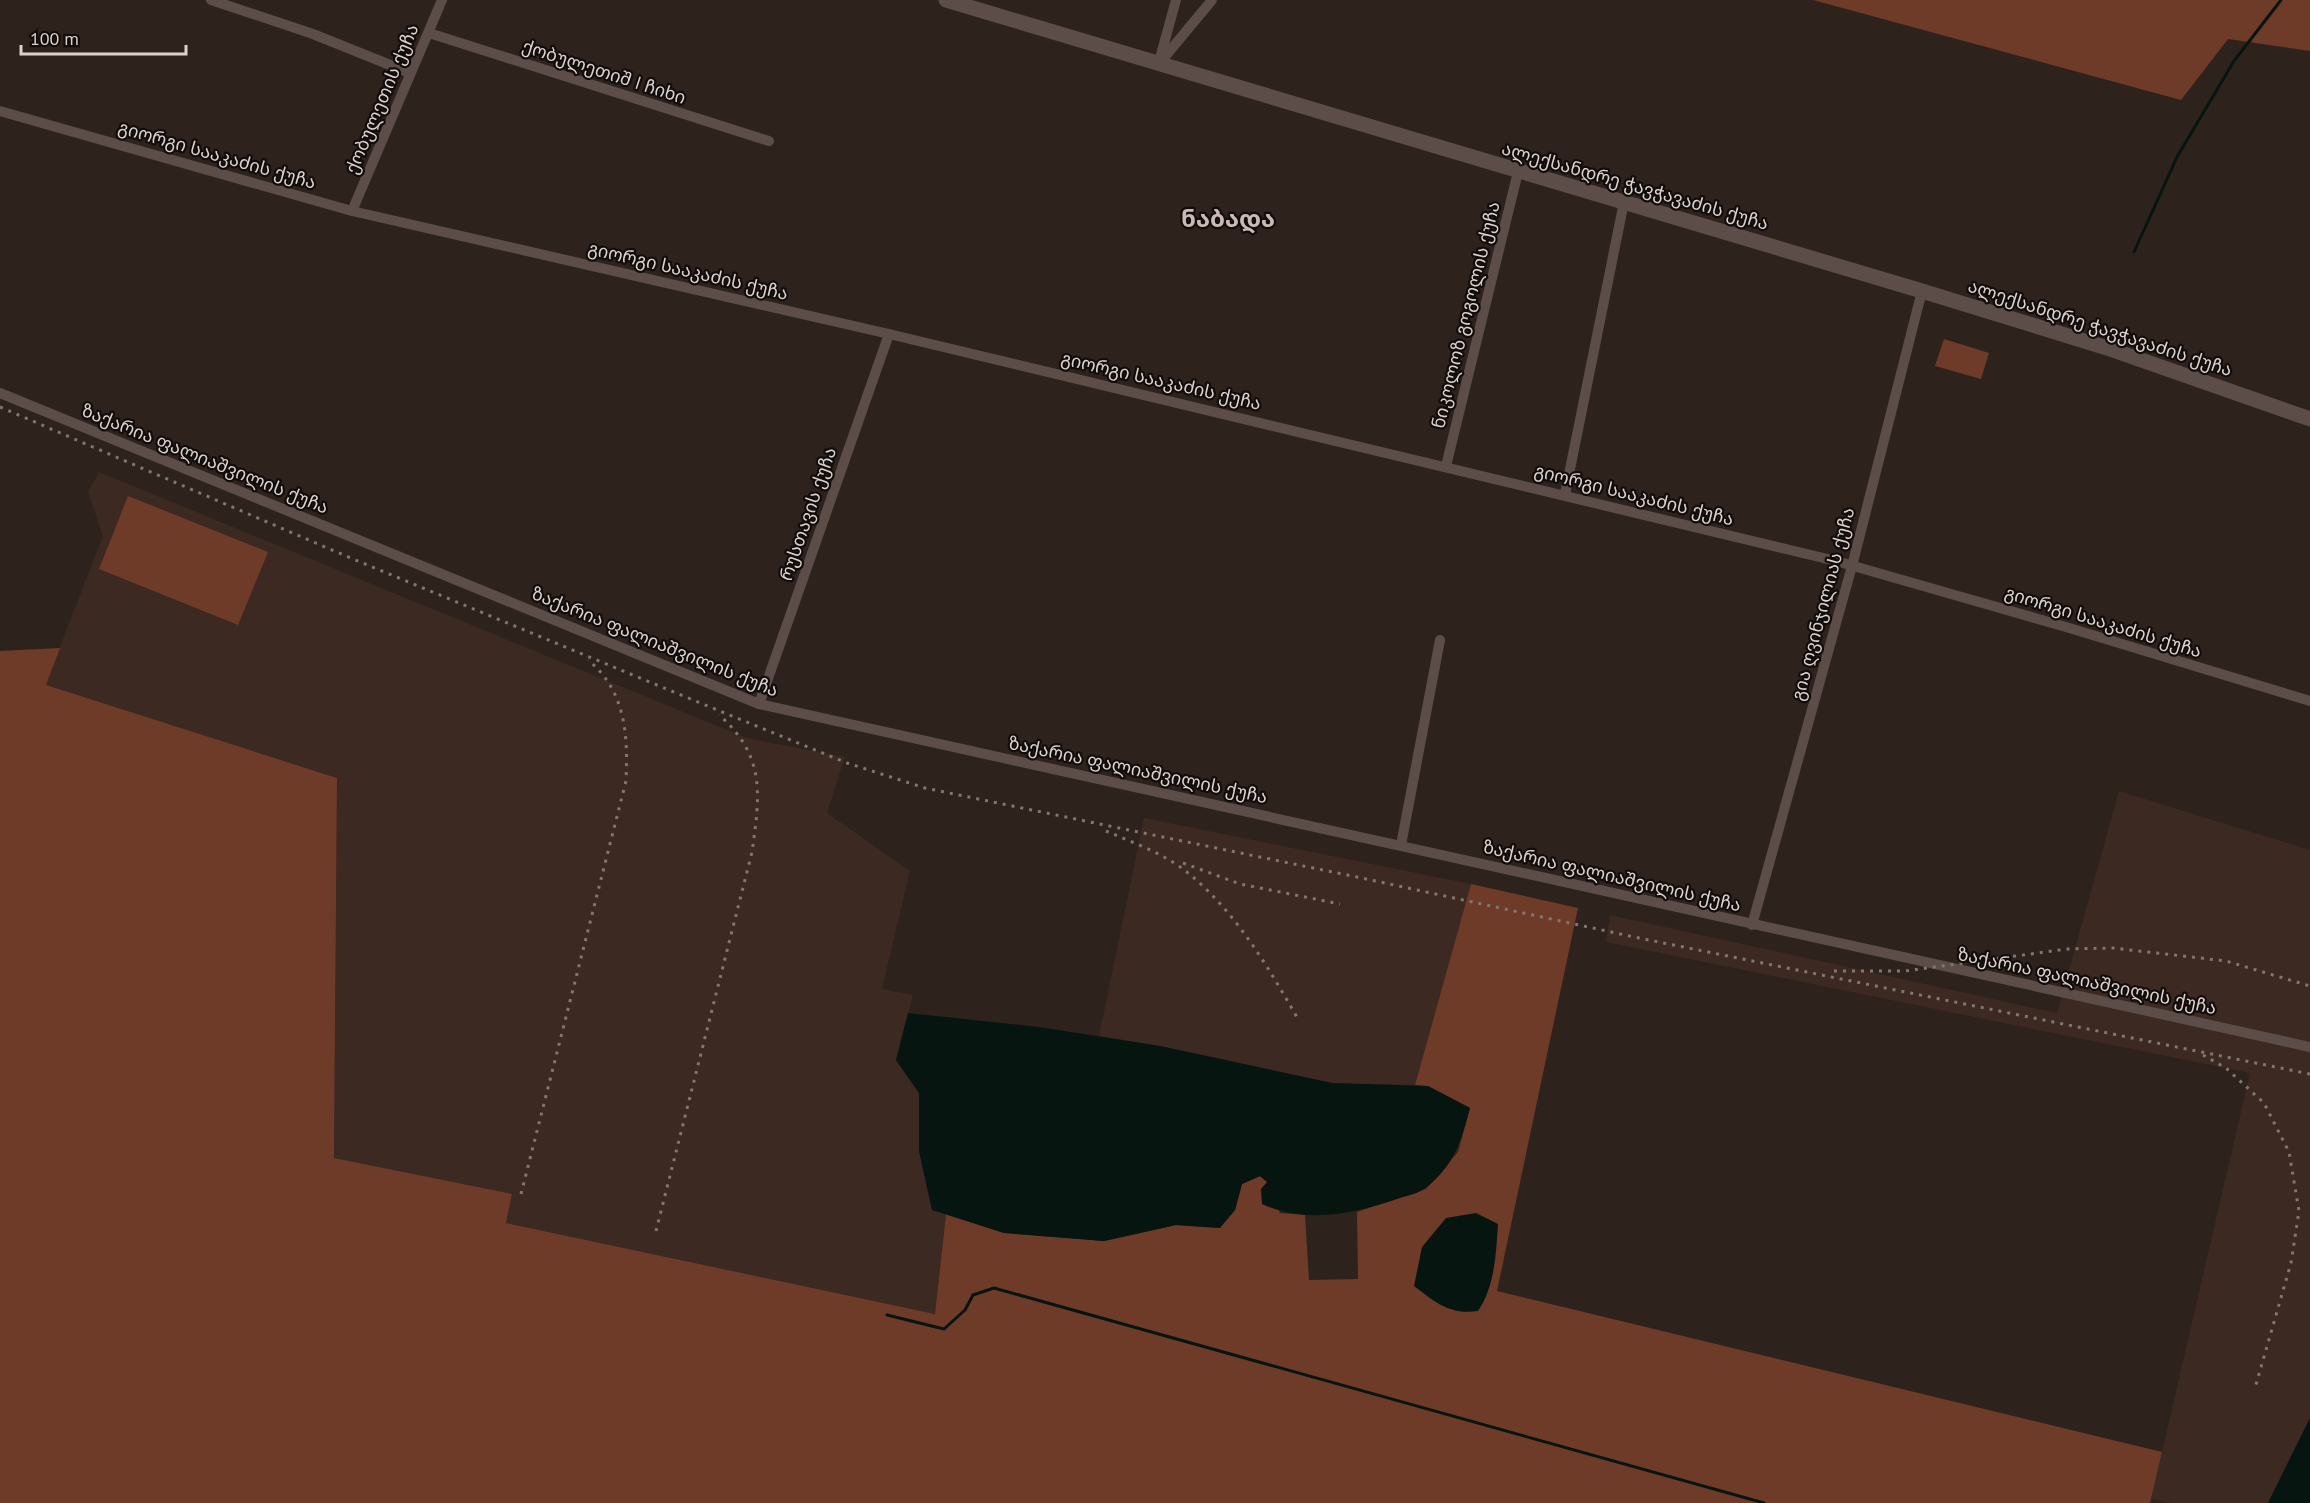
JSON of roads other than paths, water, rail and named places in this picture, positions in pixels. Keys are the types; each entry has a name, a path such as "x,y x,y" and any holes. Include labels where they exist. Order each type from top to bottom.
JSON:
{"street":[{"path":"211,0 313,34 410,73"},
{"name":"ქობულეთის ქუჩა","path":"352,211 442,0"},
{"name":"ალექსანდრე ჭავჭავაძის ქუჩა","path":"946,0 1922,291 2107,348 2310,419"},
{"path":"1158,65 1176,0"},
{"path":"1158,65 1212,0"},
{"name":"ქობულეთიშ I ჩიხი","path":"429,33 769,141"},
{"name":"გიორგი სააკაძის ქუჩა","path":"0,111 352,211 889,334 1565,494 1852,566 2066,627 2310,701"},
{"name":"ნიკოლოზ გოგოლის ქუჩა","path":"1446,466 1518,172"},
{"path":"1565,494 1624,202"},
{"name":"გია ღვინჯილიას ქუჩა","path":"1752,925 1852,566 1922,291"},
{"name":"რუსთავის ქუჩა","path":"759,704 889,334"},
{"name":"ზაქარია ფალიაშვილის ქუჩა","path":"0,393 759,704 2310,1047"},
{"path":"1401,845 1440,640"}],"waterway":[{"path":"2134,252 2177,157 2234,61 2281,0"},
{"path":"887,1315 944,1329 965,1310 973,1295 994,1288 1764,1503"}],"railway":[{"path":"0,407 353,559 710,707 847,763 925,788 1639,938 2310,1074"},
{"path":"521,1194 626,781 626,747 622,715 610,686 601,672 588,660"},
{"path":"656,1231 752,852 755,831 757,794 752,761 734,730 719,715"},
{"path":"1106,831 1169,860 1205,888 1250,941 1298,1019"},
{"path":"1183,863 1240,884 1340,904"},
{"path":"1834,971 1905,971 2067,949 2113,948 2226,961 2310,986"},
{"path":"2203,1055 2226,1068 2264,1103 2289,1152 2299,1211 2291,1263 2255,1388"}],"district":[{"name":"ნაბადა","path":"1228,219"}]}
